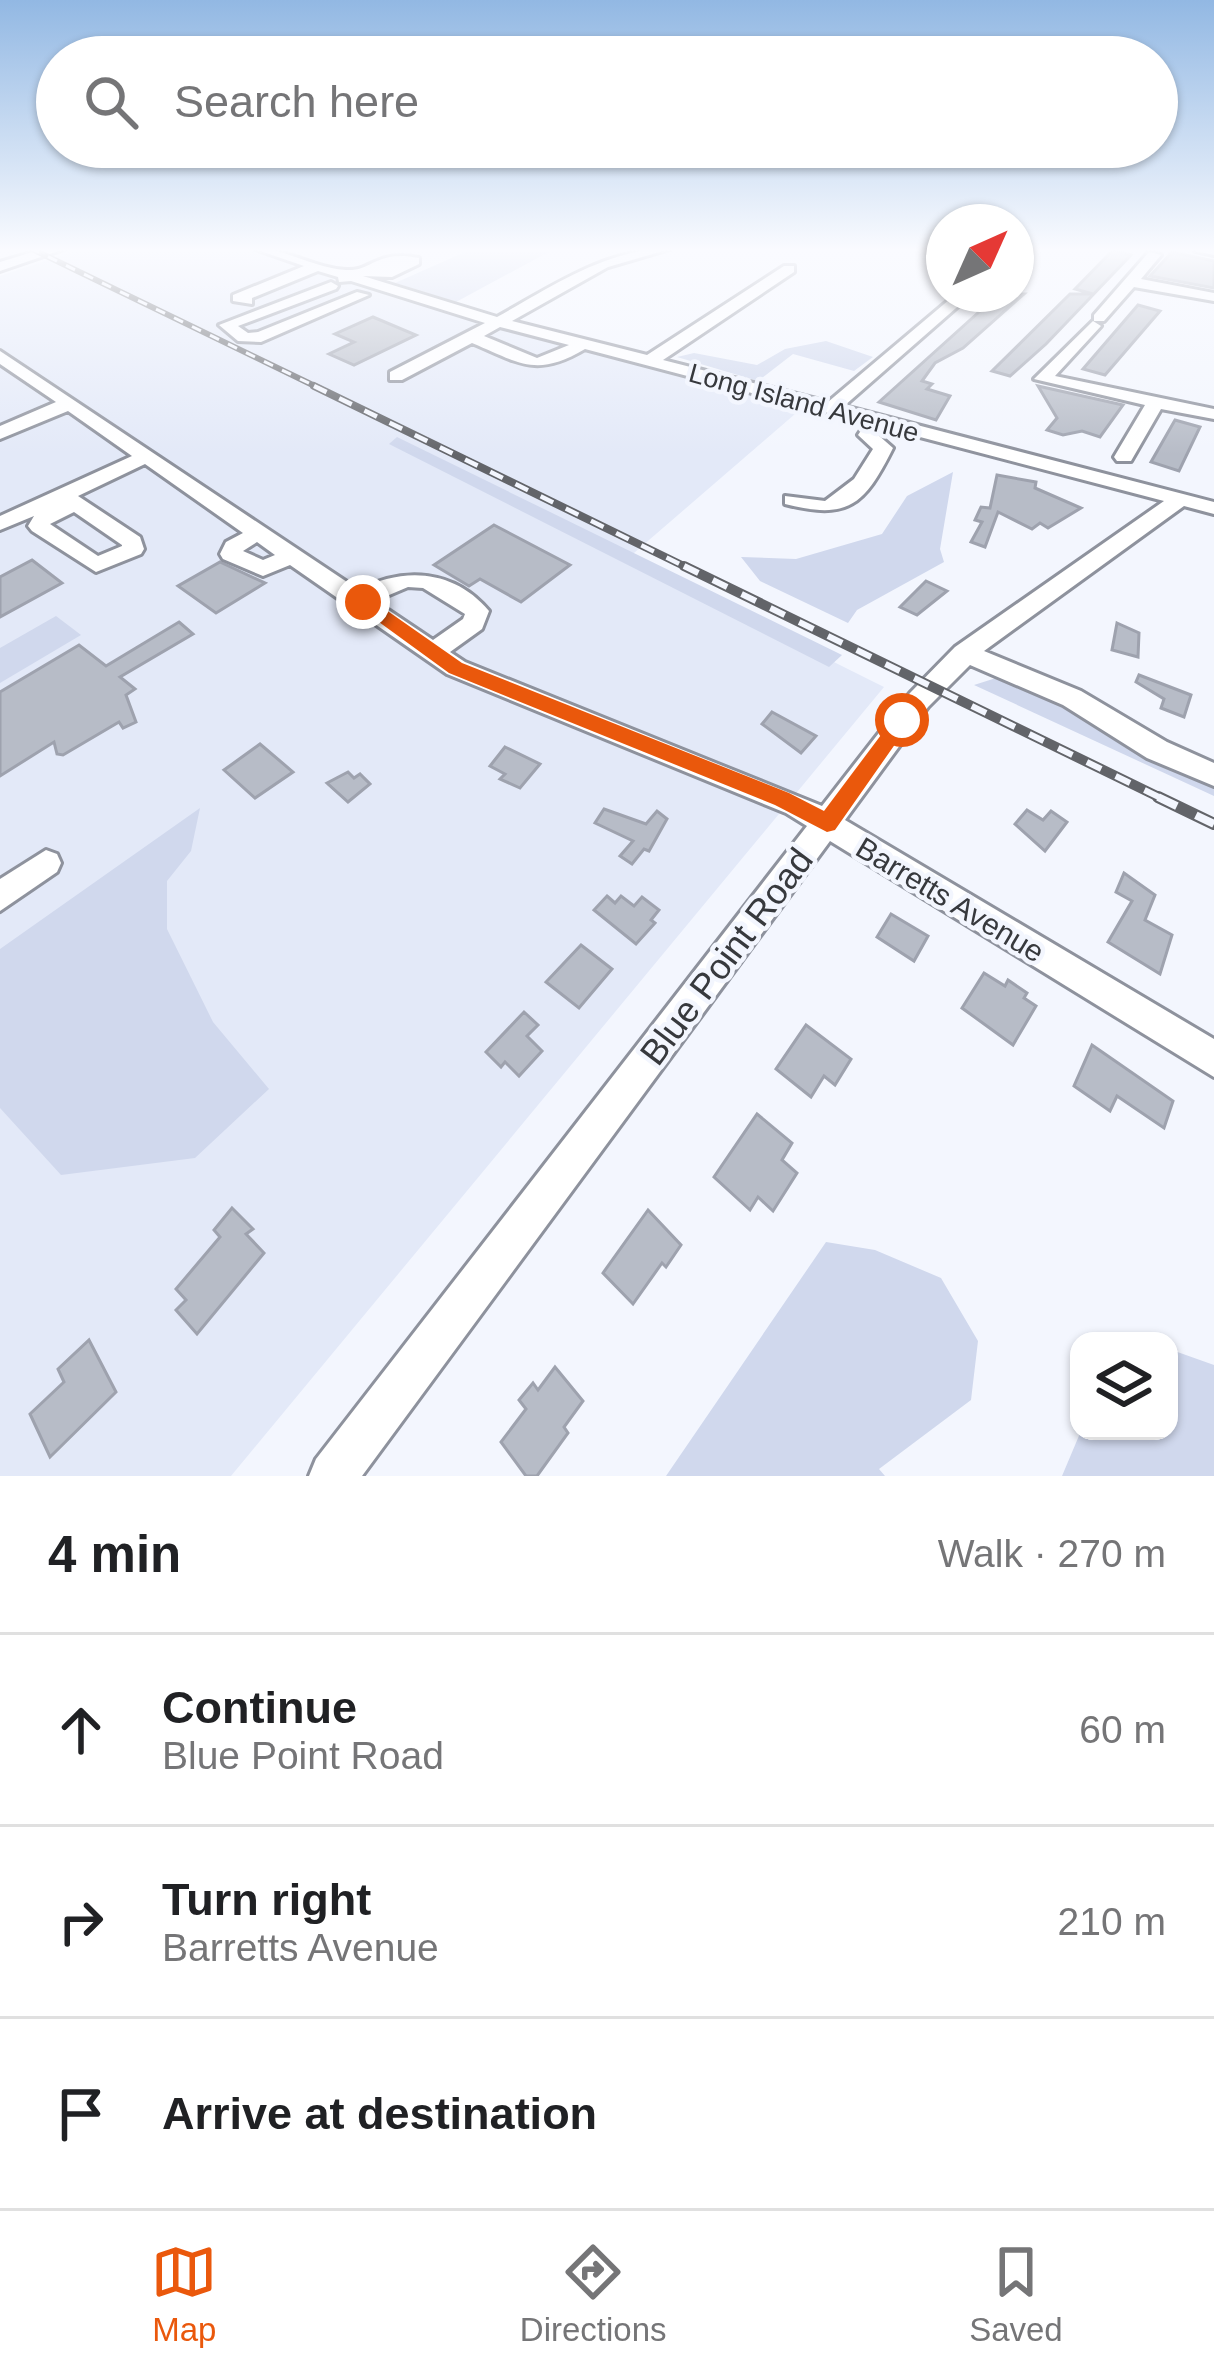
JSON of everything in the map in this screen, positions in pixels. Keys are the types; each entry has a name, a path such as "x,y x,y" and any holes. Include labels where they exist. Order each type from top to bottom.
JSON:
{"street":[{"path":"249,317 227,325 244,338 261,338 311,317"},
{"path":"434,322 444,317"},
{"name":"Long Island Avenue","path":"481,317 1214,508"},
{"path":"396,376 503,317"},
{"path":"648,362 716,317"},
{"path":"829,410 938,317"},
{"path":"1101,317 1043,379 1214,415"},
{"path":"471,337 535,363 550,362 582,344"},
{"name":"Barretts Avenue","path":"0,356 456,668 782,799 1214,1059"},
{"path":"1124,457 1156,402"},
{"path":"0,433 70,404"},
{"path":"792,500 828,508 847,497 873,468 883,448 867,435 876,422"},
{"path":"0,524 69,499 147,456"},
{"name":"Blue Point Road","path":"333,1476 890,735 964,653 1181,500"},
{"path":"360,600 395,578 412,577 477,611 474,623 433,652"},
{"path":"964,653 1072,698 1156,750 1214,775"},
{"path":"0,897 46,863"}],"shaded area":[{"path":"0,317 483,317 802,408 627,559 884,687 231,1476 0,1476"},
{"path":"826,341 873,357 854,371 793,354 758,381 677,357 694,353 757,365 785,349"},
{"path":"397,437 842,655 829,667 389,444"},
{"path":"953,472 940,549 944,562 857,610 848,623 760,581 741,557 796,559 882,534 907,496"},
{"path":"56,616 81,635 0,683 0,648"},
{"path":"996,678 1052,701 1214,784 1214,796 974,685"},
{"path":"200,808 191,851 167,881 167,929 213,1022 269,1089 195,1158 61,1175 0,1108 0,949"},
{"path":"826,1242 875,1250 941,1278 978,1341 971,1400 879,1469 885,1476 666,1476"},
{"path":"1178,1352 1214,1365 1214,1476 1062,1476 1077,1440 1178,1440"}],"building":[{"path":"373,317 416,335 354,365 329,354 354,342 335,334"},
{"path":"974,317 998,317 963,348 935,363 922,381 932,384 927,389 950,396 936,420 879,402"},
{"path":"1047,317 1072,317 1010,376 992,371"},
{"path":"1128,317 1155,317 1105,375 1083,369"},
{"path":"1038,386 1123,405 1100,437 1082,431 1063,435 1047,430 1057,418"},
{"path":"1175,420 1200,427 1179,471 1151,462"},
{"path":"997,475 1036,482 1035,488 1081,508 1048,528 1040,523 1032,529 998,512 985,547 971,542 982,522 975,520 981,507 990,508"},
{"path":"494,525 570,565 521,602 480,579 469,586 434,565"},
{"path":"32,560 62,583 0,617 0,577"},
{"path":"220,562 265,583 216,613 178,586"},
{"path":"926,581 947,591 917,615 900,607"},
{"path":"179,622 193,634 120,677 135,689 126,695 136,722 123,728 119,722 63,755 57,754 54,742 0,776 0,692 79,645 106,666"},
{"path":"1117,623 1139,633 1138,657 1112,650"},
{"path":"1139,675 1191,695 1184,717 1161,708 1164,699 1136,682"},
{"path":"772,712 816,736 801,753 762,724"},
{"path":"260,744 293,772 255,798 224,770"},
{"path":"505,747 540,764 520,788 500,779 505,774 490,766"},
{"path":"348,772 354,778 360,774 370,784 348,802 327,783"},
{"path":"604,809 646,824 657,811 667,819 649,851 644,849 632,864 620,856 633,841 595,823"},
{"path":"1027,810 1043,820 1051,811 1067,822 1045,851 1015,824"},
{"path":"1124,873 1155,895 1145,920 1172,935 1160,974 1108,942 1132,901 1116,892"},
{"path":"607,896 615,903 621,896 634,906 642,897 659,910 651,920 655,923 636,944 594,910"},
{"path":"891,914 928,936 914,961 877,937"},
{"path":"581,945 612,969 579,1008 546,982"},
{"path":"984,973 1005,986 1008,980 1036,1006 1013,1045 962,1008"},
{"path":"524,1012 538,1025 527,1036 542,1051 519,1076 486,1052"},
{"path":"806,1025 851,1059 835,1085 824,1076 811,1097 776,1069"},
{"path":"1092,1045 1173,1101 1164,1128 1117,1096 1110,1111 1074,1086"},
{"path":"757,1114 792,1143 782,1160 797,1173 773,1211 758,1197 750,1210 714,1177"},
{"path":"232,1208 253,1229 246,1234 264,1253 197,1334 176,1310 186,1300 176,1289 220,1237 214,1230"},
{"path":"648,1210 681,1245 633,1304 603,1273"},
{"path":"89,1340 116,1392 50,1457 30,1414 64,1382 58,1369"},
{"path":"555,1367 583,1401 564,1427 568,1433 537,1476 526,1476 501,1442 526,1409 519,1400 533,1383 538,1390"}],"railway":[{"path":"172,317 321,389"},
{"path":"314,386 690,569"},
{"path":"684,566 1165,800"},
{"path":"1158,797 1214,824"}],"route":[{"path":"363,602 456,668 782,799 827,824 902,720"}]}
